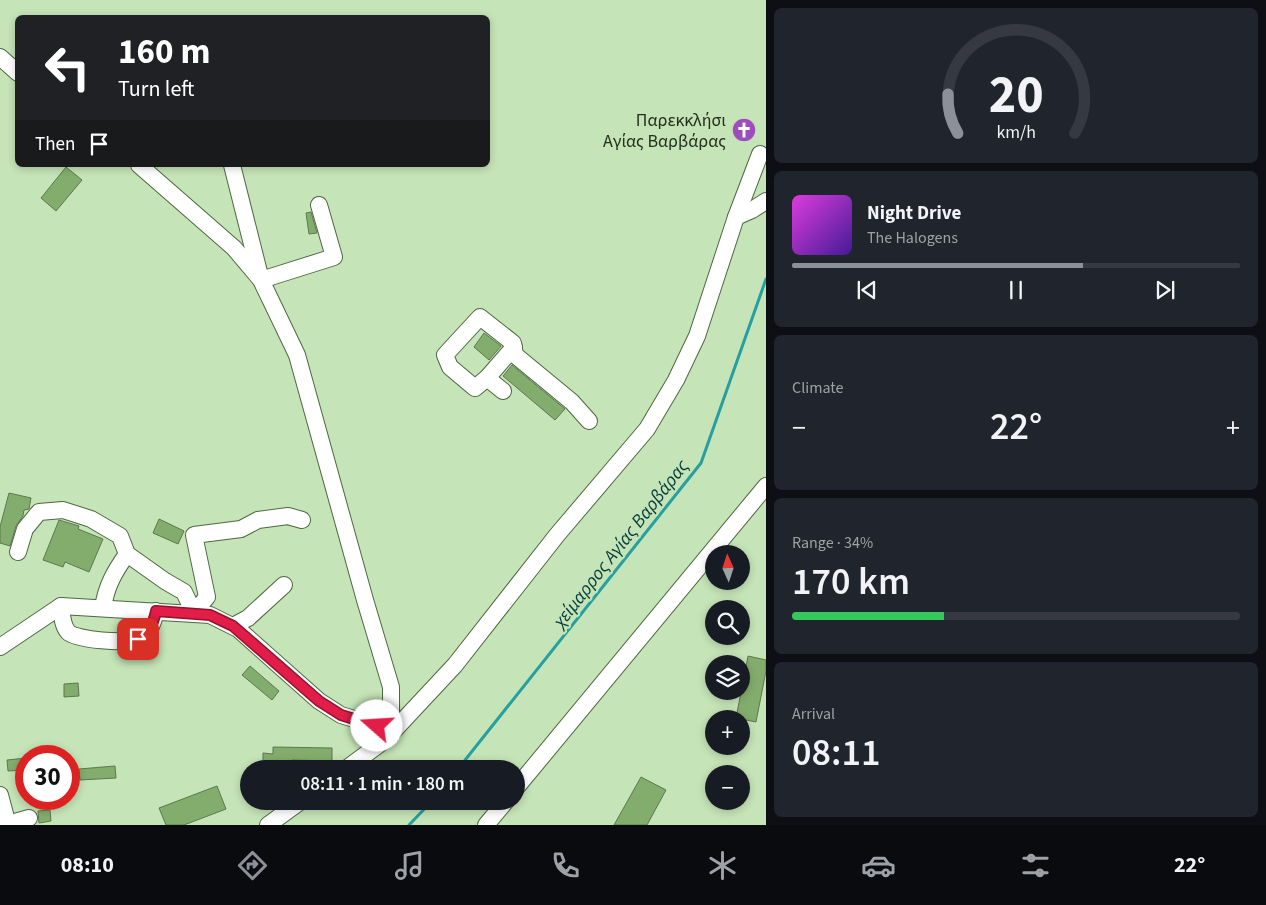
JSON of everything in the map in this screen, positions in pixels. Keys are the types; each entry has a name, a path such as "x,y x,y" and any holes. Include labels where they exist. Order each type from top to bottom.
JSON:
{"street":[{"path":"0,57 15,70"},
{"path":"358,760 385,740 455,665 557,535 647,429 676,380 697,336 736,217 760,154"},
{"path":"141,167 234,248 261,280"},
{"path":"233,167 261,280 297,355 391,687 391,722 385,740"},
{"path":"736,217 766,201"},
{"path":"261,280 334,257 319,205"},
{"path":"514,347 487,378 475,388 450,366 445,355 480,317 513,343 514,347 515,356 572,402 589,421"},
{"path":"487,378 503,391"},
{"path":"525,777 766,486"},
{"path":"18,552 25,530 39,512 63,510 91,519 120,536 127,554 184,592 194,613"},
{"path":"194,613 207,598 194,534 241,529 258,520 280,517 288,516 302,520"},
{"path":"103,608 105,592 112,576 127,554"},
{"path":"233,626 248,618 284,585"},
{"path":"0,647 61,606 210,615 233,626 319,701 341,715 377,726 385,740"},
{"path":"61,606 64,624 69,632 79,638 131,641 138,639 148,632 153,625 156,611"},
{"path":"0,795 8,824 29,818"},
{"path":"268,825 289,810"},
{"path":"486,825 498,810"}],"building":[{"name":"Παρεκκλήσι Αγίας Βαρβάρας","path":"752,125 752,134 737,135 737,126"},
{"path":"66,167 82,180 56,211 41,198"},
{"path":"311,212 317,233 309,234 306,213"},
{"path":"484,333 501,346 489,360 474,347"},
{"path":"512,365 565,409 555,420 503,376"},
{"path":"9,493 31,498 29,509 24,510 23,516 16,526 10,546 0,543 0,527"},
{"path":"159,519 184,531 178,544 153,533"},
{"path":"59,520 79,526 78,529 103,539 89,572 65,562 63,567 43,560"},
{"path":"750,656 766,660 766,671 756,722 750,721 750,710 738,710 739,700 750,700"},
{"path":"250,666 279,691 272,700 242,675"},
{"path":"78,683 79,696 64,697 64,684"},
{"path":"273,747 332,748 332,760 263,760 263,753 273,754"},
{"path":"15,759 15,771 8,771 7,760"},
{"path":"115,766 116,778 80,780 80,769"},
{"path":"641,777 666,790 647,825 614,825"},
{"path":"217,786 226,809 184,825 166,825 159,808"},
{"path":"50,810 51,821 39,823 38,811"}],"waterway":[{"name":"χείμαρρος Αγίας Βαρβάρας","path":"465,760 701,463 766,279"},
{"name":"χείμαρρος Αγίας Βαρβάρας","path":"409,825 423,810"}],"place":[{"name":"Παρεκκλήσι Αγίας Βαρβάρας","path":"744,130"}],"route":[{"path":"138,639 148,632 153,625 156,611 210,615 238,629 319,701 341,715 377,726"}]}
